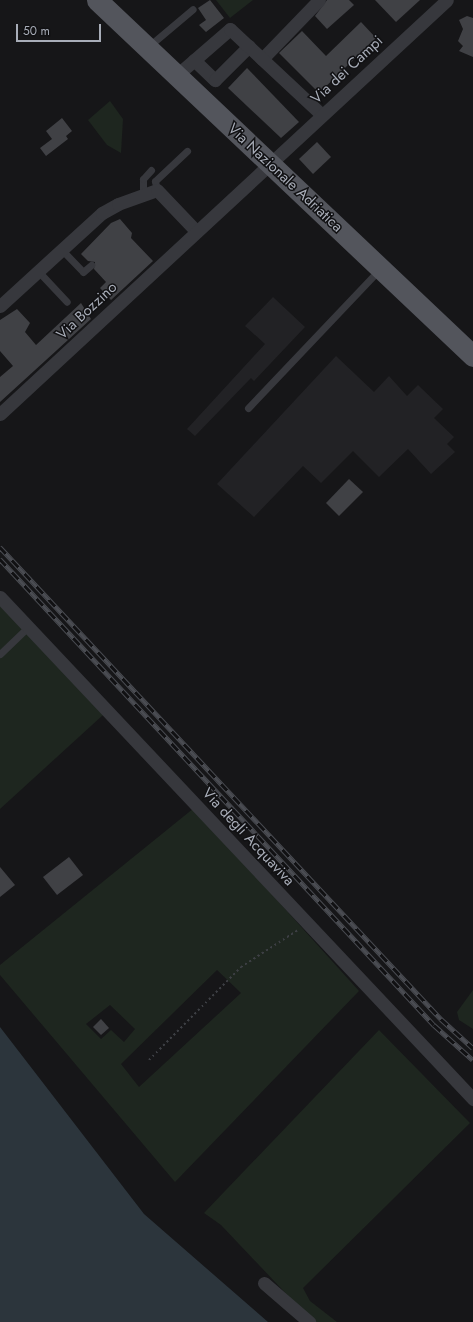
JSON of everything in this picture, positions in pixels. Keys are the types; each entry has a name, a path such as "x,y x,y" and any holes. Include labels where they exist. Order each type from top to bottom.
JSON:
{"main road":[{"name":"Via Nazionale Adriatica","path":"97,0 473,356"}],"street":[{"path":"262,59 319,0"},
{"name":"Via dei Campi","path":"270,164 447,0"},
{"path":"177,75 230,29 322,115"},
{"path":"199,97 249,46"},
{"path":"194,60 215,80"},
{"name":"Via Bozzino","path":"0,414 270,164"},
{"path":"0,306 102,213 157,190 196,231"},
{"name":"Via degli Acquaviva","path":"0,597 473,1099"},
{"path":"264,1283 309,1322"}],"lane":[{"path":"148,48 193,9"},
{"path":"157,190 155,180 188,151"},
{"path":"144,195 143,179 151,170"},
{"path":"62,250 83,272 91,265"},
{"path":"248,408 380,268"},
{"path":"38,271 66,302"},
{"path":"0,654 28,627"}],"path":[{"path":"149,1060 241,967 281,943 306,923"}],"shaded area":[{"path":"216,0 253,0 230,18"},
{"path":"110,101 123,119 121,153 107,145 88,120"},
{"path":"273,297 305,327 254,381 251,378 195,436 187,429 265,344 245,326"},
{"path":"336,356 374,392 389,376 407,396 418,385 443,409 434,418 454,437 447,444 455,452 431,474 408,449 379,477 353,451 321,483 303,466 254,517 217,484"},
{"path":"0,603 103,715 0,809"},
{"path":"194,808 359,991 175,1182 0,975 0,965","holes":["217,970 241,993 139,1087 121,1064","110,1005 135,1029 124,1042 111,1030 101,1039 86,1024"]},
{"path":"473,990 473,1029 459,1020 457,1012"},
{"path":"0,1027 144,1214 268,1322 0,1322"},
{"path":"379,1030 470,1123 303,1288 310,1301 337,1322 313,1322 221,1225 204,1213"}],"building":[{"path":"210,0 224,18 206,32 199,25 206,20 198,8"},
{"path":"327,0 349,0 354,5 327,29 315,16"},
{"path":"375,0 420,0 396,22"},
{"path":"467,16 473,18 473,57 459,51 463,46 458,41 463,29 459,20"},
{"path":"361,22 376,38 319,93 279,53 302,31 326,56"},
{"path":"247,68 299,122 281,138 228,88"},
{"path":"62,118 72,131 66,136 68,139 46,156 40,148 52,139 46,131"},
{"path":"317,142 331,157 313,174 299,159"},
{"path":"120,219 132,233 131,238 153,261 111,300 100,288 106,282 94,269 95,262 88,261 81,254 111,223"},
{"path":"81,303 91,319 0,402 0,377 13,366 0,351 0,320 17,309 30,323 25,332 36,345"},
{"path":"349,479 363,492 339,516 326,503"},
{"path":"69,857 83,875 57,895 43,877"},
{"path":"0,867 15,885 0,897"},
{"path":"101,1019 109,1028 101,1035 93,1027"}],"railway":[{"path":"0,547 441,1019 473,1048"},
{"path":"0,559 434,1025 473,1060"}]}
